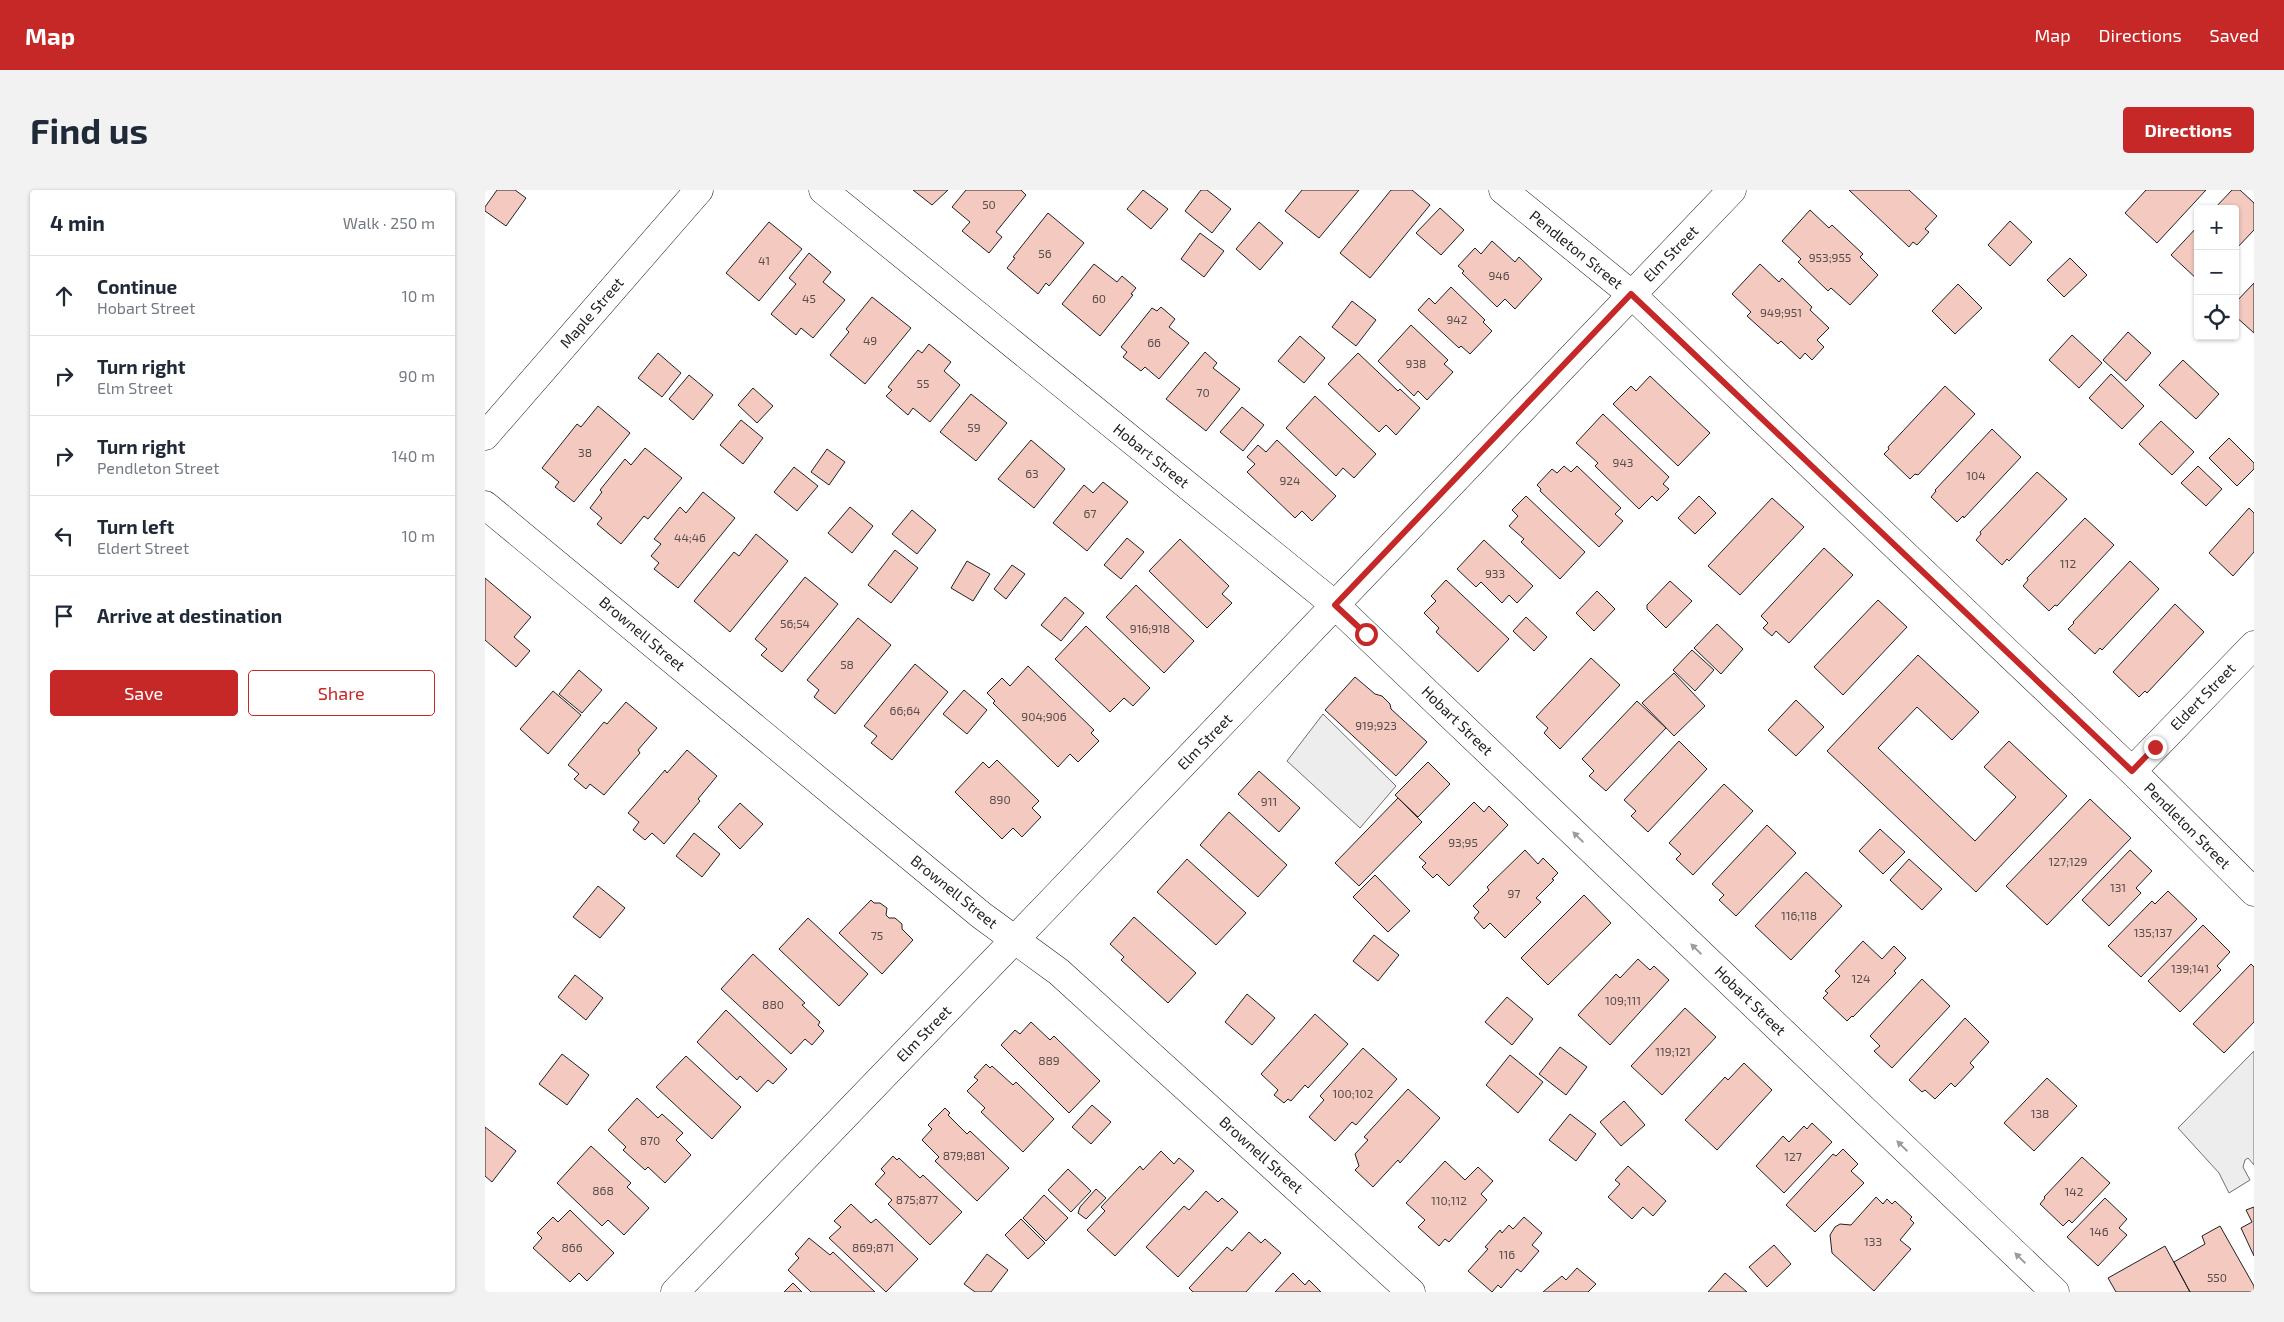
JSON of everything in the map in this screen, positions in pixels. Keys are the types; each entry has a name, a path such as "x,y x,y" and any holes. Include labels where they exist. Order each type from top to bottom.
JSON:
{"street":[{"name":"Maple Street","path":"485,436 699,190"},
{"name":"Hobart Street","path":"823,190 1335,605 2055,1292"},
{"name":"Pendleton Street","path":"1503,190 1631,294 2132,771 2254,892"},
{"name":"Elm Street","path":"675,1292 1015,940 1732,190"},
{"name":"Brownell Street","path":"485,504 973,908 1059,972 1411,1292"},
{"name":"Eldert Street","path":"2132,771 2254,645"}],"shaded area":[{"path":"1323,714 1396,786 1360,828 1287,761"},
{"path":"2254,1051 2254,1165 2248,1158 2245,1160 2243,1167 2250,1180 2229,1193 2219,1173 2178,1128"}],"building":[{"path":"497,190 515,190 526,198 506,226 485,211 485,207"},
{"path":"913,190 948,190 932,205"},
{"path":"966,190 1021,190 1026,195 996,232 1002,237 989,253 962,231 970,222 952,207"},
{"path":"1143,190 1168,209 1151,229 1127,209"},
{"path":"1201,190 1207,190 1231,209 1212,233 1185,211"},
{"path":"1302,190 1359,190 1319,238 1285,211"},
{"path":"1391,190 1412,190 1430,205 1370,278 1340,253"},
{"path":"1849,190 1909,190 1937,216 1925,229 1929,232 1917,245 1913,242 1909,247"},
{"path":"2146,190 2206,190 2157,243 2125,213"},
{"path":"2232,190 2240,190 2254,203 2254,230 2239,246 2239,205 2218,205"},
{"path":"1440,208 1464,230 1441,255 1416,233"},
{"path":"1810,210 1829,228 1832,225 1863,254 1860,257 1878,275 1850,305 1831,288 1828,291 1798,262 1801,259 1782,241"},
{"path":"1048,213 1084,243 1049,286 1046,283 1038,294 1007,268 1015,258 1013,257"},
{"path":"2010,221 2032,242 2010,266 1988,245"},
{"path":"769,222 802,249 759,301 726,273"},
{"path":"1259,222 1283,243 1260,270 1236,249"},
{"path":"2194,230 2194,276 2171,255"},
{"path":"1200,233 1224,251 1204,277 1181,259"},
{"path":"1492,241 1515,262 1519,257 1542,279 1515,309 1505,299 1497,307 1462,273 1464,271 1458,266 1475,248 1481,254"},
{"path":"809,253 831,272 823,282 845,300 813,338 801,328 796,335 771,314 796,284 789,278"},
{"path":"2070,258 2087,275 2064,297 2047,280"},
{"path":"1094,264 1117,282 1122,276 1136,288 1131,294 1133,295 1100,336 1062,304"},
{"path":"1760,264 1779,282 1782,278 1812,307 1810,310 1829,328 1817,340 1824,347 1812,360 1805,353 1800,359 1781,341 1778,344 1747,316 1751,312 1732,294"},
{"path":"2254,283 2254,333 2239,320 2239,299"},
{"path":"1958,284 1982,308 1955,334 1932,311"},
{"path":"1451,287 1485,320 1483,322 1492,331 1470,354 1461,346 1459,348 1418,310 1429,298 1435,304"},
{"path":"872,297 911,328 865,384 830,355 849,332 846,329"},
{"path":"1352,301 1376,320 1356,346 1332,327"},
{"path":"1161,307 1175,319 1169,327 1189,343 1159,379 1145,367 1141,371 1123,357 1127,352 1121,347 1152,308 1157,311"},
{"path":"1411,325 1448,360 1444,364 1453,372 1427,400 1418,391 1414,396 1378,361"},
{"path":"2128,332 2151,353 2126,381 2103,360"},
{"path":"2072,335 2102,363 2079,388 2049,360"},
{"path":"1300,336 1325,358 1304,383 1278,361"},
{"path":"929,344 951,362 944,371 960,385 930,422 913,408 908,415 886,396 892,390 888,387 918,350 922,353"},
{"path":"1205,352 1217,363 1213,368 1240,389 1206,431 1166,399"},
{"path":"658,353 681,373 662,397 638,378"},
{"path":"1358,353 1398,391 1400,389 1420,408 1396,435 1386,425 1379,432 1328,384"},
{"path":"2183,360 2219,394 2196,419 2159,385"},
{"path":"2111,374 2144,406 2122,429 2089,398"},
{"path":"689,375 713,395 693,420 669,399"},
{"path":"1650,376 1710,433 1678,466 1613,404 1631,386 1636,391"},
{"path":"1945,386 1975,414 1918,475 1915,474 1910,479 1884,454 1889,449 1888,447"},
{"path":"753,388 773,406 757,423 738,405"},
{"path":"971,394 1007,423 976,461 940,432"},
{"path":"1315,396 1376,454 1354,478 1343,468 1336,476 1286,428"},
{"path":"598,406 630,433 574,502 555,487 559,482 542,468 577,424 581,427"},
{"path":"1242,407 1264,425 1243,451 1220,432"},
{"path":"1603,414 1669,477 1663,484 1669,489 1657,501 1652,496 1639,509 1595,466 1598,463 1576,443"},
{"path":"741,420 763,438 743,464 720,445"},
{"path":"2161,421 2194,452 2172,475 2139,444"},
{"path":"1992,429 2021,457 1964,518 1963,516 1957,522 1931,497 1935,490"},
{"path":"2229,438 2254,463 2254,469 2237,486 2209,458"},
{"path":"1031,440 1065,469 1034,508 998,479"},
{"path":"1277,440 1336,496 1312,521 1302,511 1295,518 1247,472 1255,464 1247,457 1258,445 1266,452"},
{"path":"645,448 682,478 648,519 644,516 621,544 597,524 602,518 590,508 602,492 600,490 625,459 631,465"},
{"path":"827,449 845,462 829,485 811,472"},
{"path":"1564,466 1571,472 1577,466 1621,508 1615,514 1623,521 1599,547 1540,491 1541,489 1537,485 1552,469 1557,473"},
{"path":"2198,466 2222,489 2206,506 2181,483"},
{"path":"794,467 818,486 797,511 774,492"},
{"path":"2037,472 2067,499 2009,561 2007,559 2002,565 1976,540 1981,534 1980,532"},
{"path":"1103,482 1128,502 1087,551 1053,523 1084,485 1093,493"},
{"path":"703,492 735,518 678,588 654,569 659,563 651,556 661,544 654,539 680,507 686,513"},
{"path":"1526,496 1585,552 1560,579 1521,542 1524,539 1509,526 1518,516 1512,510"},
{"path":"1699,496 1716,513 1695,534 1678,518"},
{"path":"1772,498 1804,527 1740,595 1708,566"},
{"path":"850,507 873,526 852,553 828,533"},
{"path":"2249,508 2254,513 2254,552 2233,576 2209,553"},
{"path":"912,510 936,530 917,554 892,534"},
{"path":"2085,518 2114,545 2057,606 2055,605 2049,611 2023,586 2028,580 2027,578"},
{"path":"756,534 788,561 730,632 694,601 734,552 739,556"},
{"path":"1127,538 1144,552 1121,579 1104,565"},
{"path":"1180,539 1229,586 1222,594 1232,603 1207,628 1149,571"},
{"path":"1484,540 1533,586 1517,603 1509,595 1502,603 1481,582 1476,587 1457,569"},
{"path":"1824,548 1853,575 1789,643 1776,631 1772,636 1763,628 1768,623 1761,616"},
{"path":"895,550 918,568 891,603 868,585"},
{"path":"967,561 990,574 973,601 951,588"},
{"path":"2130,561 2159,589 2102,650 2100,648 2095,654 2068,629"},
{"path":"1012,565 1025,574 1006,599 994,589"},
{"path":"805,577 838,604 782,672 761,655 767,649 755,639"},
{"path":"485,578 531,617 514,637 530,651 516,667 485,640"},
{"path":"1446,580 1509,639 1478,672 1436,632 1439,628 1424,613 1436,601 1431,596"},
{"path":"1670,581 1692,601 1666,628 1647,609 1647,605"},
{"path":"1136,585 1194,641 1164,673 1106,617"},
{"path":"1597,591 1615,609 1594,631 1576,613"},
{"path":"1065,597 1084,613 1061,641 1041,625"},
{"path":"1878,600 1907,627 1843,695 1814,667"},
{"path":"2175,604 2204,632 2147,693 2145,691 2139,697 2113,672"},
{"path":"1526,617 1547,637 1534,651 1513,631"},
{"path":"858,618 891,645 835,714 814,697 819,690 807,680"},
{"path":"1717,624 1743,649 1721,674 1694,648"},
{"path":"1086,626 1150,688 1133,706 1124,698 1110,712 1055,659"},
{"path":"1692,650 1714,670 1695,691 1673,670"},
{"path":"1918,655 1979,712 1952,740 1917,707 1878,748 1975,841 2016,797 1984,767 2009,741 2067,796 1976,892 1827,751"},
{"path":"1591,658 1620,685 1560,749 1544,733 1548,728 1536,717"},
{"path":"915,664 948,692 892,760 871,743 877,736 864,726"},
{"path":"1028,666 1094,730 1091,733 1099,741 1078,762 1070,754 1058,767 993,703 995,701 987,693 1002,678 1010,686"},
{"path":"579,670 602,690 582,713 559,694"},
{"path":"1674,673 1705,706 1674,736 1642,703"},
{"path":"1355,677 1375,694 1382,696 1390,704 1391,709 1427,742 1396,776 1325,710"},
{"path":"964,690 987,710 967,734 943,714"},
{"path":"553,691 581,715 548,754 520,729"},
{"path":"1796,700 1824,727 1796,756 1768,730"},
{"path":"1637,701 1666,728 1606,791 1589,776 1594,771 1582,759"},
{"path":"626,702 657,728 638,750 640,753 604,795 590,784 586,789 574,779 579,774 568,765 604,722 607,724"},
{"path":"1679,741 1707,769 1648,832 1631,816 1636,811 1624,800"},
{"path":"687,750 717,776 698,799 700,801 664,844 652,833 645,840 633,830 639,822 628,813 665,770 667,773"},
{"path":"997,760 1039,801 1032,808 1041,817 1022,837 1013,828 1002,839 955,792 983,762 989,768"},
{"path":"1428,762 1450,784 1418,817 1395,795"},
{"path":"1259,771 1300,808 1279,832 1238,794"},
{"path":"1724,784 1753,811 1693,875 1676,859 1681,854 1669,843"},
{"path":"1398,798 1422,822 1359,886 1335,863"},
{"path":"2090,799 2131,838 2047,925 2006,886"},
{"path":"1474,802 1484,812 1489,806 1508,825 1449,886 1437,874 1433,878 1422,867 1426,863 1419,857"},
{"path":"740,803 763,824 740,849 718,827"},
{"path":"1229,812 1287,865 1258,897 1200,845"},
{"path":"1767,825 1796,853 1736,916 1719,900 1724,895 1712,884"},
{"path":"1880,829 1905,852 1883,874 1859,851"},
{"path":"694,833 720,854 702,877 676,856"},
{"path":"1525,850 1538,864 1543,858 1558,873 1552,879 1554,880 1536,898 1541,902 1505,938 1490,923 1484,929 1474,918 1479,912 1473,906 1489,890 1487,887"},
{"path":"2130,850 2152,871 2136,888 2141,893 2109,926 2082,900"},
{"path":"1187,859 1246,913 1216,945 1157,892"},
{"path":"1909,859 1942,889 1922,910 1890,880"},
{"path":"1806,872 1842,906 1791,960 1755,926"},
{"path":"1375,875 1410,911 1388,932 1353,897"},
{"path":"598,886 625,908 600,938 573,917"},
{"path":"2168,891 2197,919 2141,977 2108,946 2152,901 2155,904"},
{"path":"1584,895 1611,923 1548,985 1521,958"},
{"path":"871,900 887,908 886,915 889,918 895,918 902,924 902,929 913,940 882,974 839,933"},
{"path":"1134,917 1196,973 1168,1003 1121,960 1124,957 1110,944"},
{"path":"808,918 868,974 839,1006 779,949"},
{"path":"2203,925 2230,952 2217,966 2221,970 2180,1012 2148,981"},
{"path":"1374,935 1399,955 1378,981 1353,961"},
{"path":"1863,941 1882,959 1894,946 1906,958 1894,971 1896,973 1847,1021 1823,998 1828,993 1825,991 1840,976 1835,971"},
{"path":"753,954 805,1003 802,1005 820,1022 818,1025 824,1031 812,1045 805,1039 791,1054 721,989"},
{"path":"1638,959 1650,970 1654,966 1669,980 1610,1045 1578,1015 1616,974 1620,978"},
{"path":"2251,964 2254,967 2254,1022 2224,1053 2193,1024"},
{"path":"575,975 603,998 586,1020 558,997"},
{"path":"1922,979 1950,1006 1892,1068 1874,1051 1880,1046 1870,1036"},
{"path":"1247,994 1275,1018 1252,1045 1225,1022"},
{"path":"1507,997 1533,1019 1512,1045 1485,1022"},
{"path":"1685,1008 1716,1037 1662,1095 1631,1066"},
{"path":"726,1010 787,1069 773,1084 768,1080 757,1092 740,1076 737,1080 697,1042"},
{"path":"1315,1014 1348,1044 1308,1088 1305,1085 1291,1101 1288,1099 1284,1103 1274,1095 1278,1090 1261,1074"},
{"path":"1965,1018 1989,1042 1970,1063 1974,1067 1955,1087 1951,1083 1935,1099 1925,1090 1922,1092 1909,1080"},
{"path":"1031,1022 1050,1040 1054,1036 1100,1081 1069,1113 1001,1045 1015,1030 1020,1034"},
{"path":"1560,1047 1587,1067 1566,1095 1539,1074"},
{"path":"1363,1048 1397,1079 1356,1125 1352,1122 1335,1141 1309,1117 1324,1100 1320,1096"},
{"path":"562,1054 589,1075 567,1105 539,1084"},
{"path":"1510,1055 1543,1082 1518,1113 1486,1085"},
{"path":"686,1056 741,1107 712,1139 656,1087"},
{"path":"1744,1063 1772,1090 1717,1150 1685,1120 1725,1077 1728,1080"},
{"path":"986,1064 990,1068 992,1066 1013,1085 1016,1082 1054,1119 1023,1152 981,1112 985,1108 967,1091 978,1080 974,1077"},
{"path":"2047,1078 2077,1106 2034,1151 2004,1123"},
{"path":"1408,1089 1440,1118 1400,1163 1398,1160 1373,1187 1355,1170 1359,1166 1355,1154 1368,1140 1364,1137"},
{"path":"637,1098 658,1118 662,1114 683,1133 676,1140 691,1155 665,1183 648,1167 645,1170 623,1150 626,1147 608,1130"},
{"path":"1624,1101 1645,1125 1621,1146 1600,1122"},
{"path":"1092,1105 1111,1122 1091,1144 1072,1127"},
{"path":"945,1108 950,1113 948,1115 967,1134 970,1131 1009,1168 977,1201 935,1161 939,1157 922,1140 932,1129 928,1125"},
{"path":"1570,1114 1596,1134 1576,1161 1549,1140"},
{"path":"1812,1123 1832,1142 1784,1193 1756,1166 1783,1136 1789,1142 1804,1126 1807,1129"},
{"path":"485,1127 516,1151 492,1182 485,1176"},
{"path":"591,1146 631,1183 627,1187 649,1208 624,1235 608,1220 602,1226 557,1183"},
{"path":"1843,1149 1858,1164 1851,1171 1864,1183 1815,1232 1786,1205 1833,1154 1836,1156"},
{"path":"1161,1151 1174,1164 1179,1158 1194,1171 1115,1256 1087,1230 1105,1211 1101,1207 1140,1166 1143,1170"},
{"path":"893,1156 897,1160 899,1158 920,1178 923,1175 962,1212 930,1245 888,1204 892,1200 875,1184 885,1173 881,1169"},
{"path":"2082,1157 2110,1183 2072,1223 2069,1220 2063,1226 2040,1204 2044,1197"},
{"path":"1445,1161 1465,1180 1478,1167 1493,1181 1481,1194 1487,1200 1449,1242 1445,1239 1439,1246 1418,1227 1425,1220 1406,1203"},
{"path":"1628,1166 1666,1201 1653,1216 1643,1207 1632,1219 1608,1197 1620,1184 1615,1180"},
{"path":"1068,1169 1091,1191 1071,1212 1048,1190"},
{"path":"1096,1189 1106,1198 1086,1219 1078,1213 1080,1207"},
{"path":"1206,1191 1218,1202 1222,1198 1238,1212 1178,1277 1146,1247 1184,1206 1189,1210"},
{"path":"1044,1195 1068,1218 1046,1241 1023,1218"},
{"path":"1876,1197 1883,1204 1887,1199 1892,1204 1895,1201 1912,1217 1910,1219 1914,1223 1900,1240 1911,1249 1874,1291 1832,1253 1830,1235 1835,1227 1840,1224 1851,1225"},
{"path":"2105,1198 2127,1219 2119,1228 2127,1235 2098,1266 2067,1237"},
{"path":"851,1204 871,1223 876,1219 918,1259 886,1292 829,1238 841,1227 834,1221"},
{"path":"2254,1207 2254,1256 2241,1228 2252,1222 2246,1210"},
{"path":"570,1210 614,1253 587,1281 579,1273 570,1282 533,1248 542,1238 537,1233 553,1217 558,1222"},
{"path":"1524,1217 1542,1233 1532,1245 1539,1251 1521,1272 1517,1269 1501,1288 1498,1285 1492,1292 1468,1271 1488,1249 1485,1247 1500,1230 1502,1233 1509,1225 1513,1229"},
{"path":"1021,1219 1045,1243 1028,1259 1005,1235"},
{"path":"2220,1226 2254,1286 2254,1292 2190,1292 2174,1262 2205,1244 2202,1236"},
{"path":"1249,1232 1261,1243 1265,1239 1281,1253 1246,1292 1193,1292 1189,1288 1227,1247 1232,1251"},
{"path":"809,1238 830,1255 833,1252 875,1292 811,1292 788,1270 799,1258 795,1254"},
{"path":"1774,1245 1791,1264 1767,1287 1749,1267"},
{"path":"2165,1246 2190,1292 2116,1292 2108,1278"},
{"path":"987,1254 1008,1270 991,1292 975,1292 964,1284"},
{"path":"1577,1268 1596,1284 1588,1292 1543,1292 1562,1276 1566,1280"},
{"path":"1293,1273 1305,1285 1309,1280 1321,1292 1275,1292"},
{"path":"1725,1273 1747,1292 1708,1292"},
{"path":"793,1283 802,1292 784,1292"}],"route":[{"path":"1366,634 1335,605 1631,294 2132,771 2155,747"}]}
